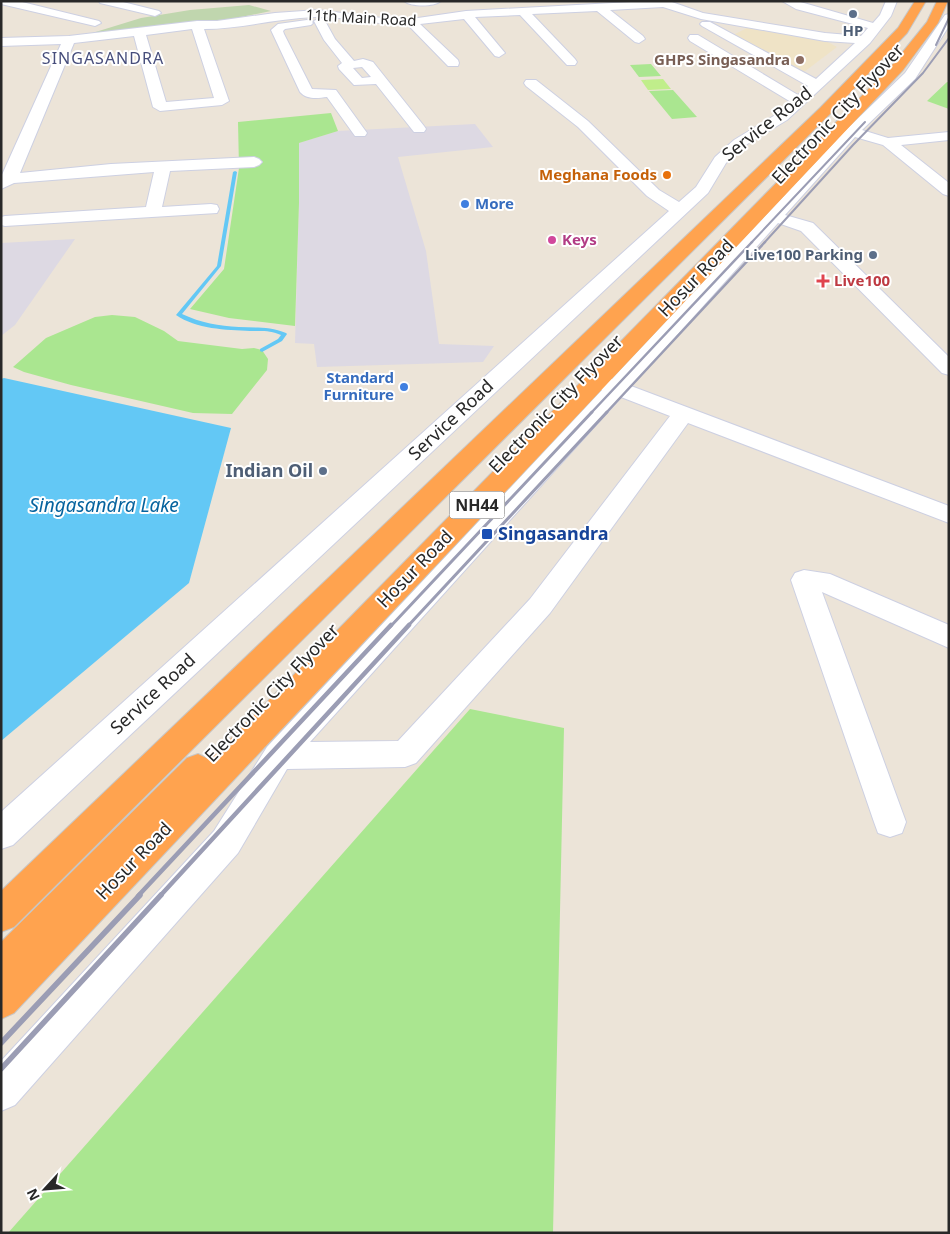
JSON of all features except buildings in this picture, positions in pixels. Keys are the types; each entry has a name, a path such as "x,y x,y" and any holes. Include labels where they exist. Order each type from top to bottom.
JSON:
{"highway":[{"name":"Hosur Road","path":"1,898 874,54 897,27 914,1"},
{"name":"Electronic City Flyover","path":"1,914 825,112 903,30 921,1"},
{"name":"Electronic City Flyover","path":"1,968 854,100 905,44 930,1"},
{"name":"Hosur Road","path":"1,1000 607,384 898,67 932,23 943,1"}],"street":[{"path":"3,1 95,23"},
{"path":"104,1 155,13"},
{"path":"409,1 436,1"},
{"path":"561,1 570,9"},
{"name":"Service Road","path":"1,834 702,190 720,160 738,143 782,117 817,85 866,39 885,16 892,1"},
{"name":"11th Main Road","path":"1,42 69,40 207,25 310,17 411,22 466,14 524,13 659,3 685,12"},
{"path":"638,4 656,18"},
{"path":"274,7 310,17 335,40 351,64 368,64 419,129"},
{"path":"599,7 639,39"},
{"path":"685,12 778,13 804,8 866,39"},
{"path":"685,12 817,85"},
{"path":"524,13 571,62"},
{"path":"778,13 825,37 866,39"},
{"path":"466,14 499,53"},
{"path":"310,17 282,26 277,30 278,34 307,92 331,93 360,133"},
{"path":"1,1091 226,842 278,756 607,384 774,217 884,99 910,76 942,40 949,17"},
{"path":"411,22 454,63"},
{"path":"139,32 160,107 222,101 207,25"},
{"path":"694,38 799,101"},
{"path":"6,181 69,40"},
{"path":"531,83 583,124 653,193 680,210"},
{"path":"852,132 888,142 949,136"},
{"path":"888,142 948,189"},
{"path":"6,181 109,163 163,166 254,162"},
{"path":"153,212 163,166"},
{"path":"5,221 211,209"},
{"path":"774,217 806,227 949,369"},
{"path":"607,384 949,515"},
{"path":"278,756 405,754 540,606 684,413"},
{"path":"890,822 804,580 821,581 949,637"}],"shaded area":[{"name":"GHPS Singasandra","path":"747,28 826,41 837,47 804,72 733,35"},
{"path":"475,124 493,147 398,157 426,251 439,344 494,346 483,362 317,367 314,344 295,343 299,143 338,131"},
{"path":"75,239 15,325 1,336 1,243"}],"green space":[{"path":"249,5 271,11 216,22 89,34 141,18 190,10"},
{"path":"651,64 661,76 639,77 630,65"},
{"path":"663,79 671,89 648,90 641,80"},
{"path":"949,82 949,109 927,101"},
{"path":"673,90 697,117 672,119 649,91"},
{"path":"331,113 338,131 299,143 295,326 229,318 190,309 224,269 239,168 238,122"},
{"path":"112,315 135,317 164,331 178,341 262,350 268,359 267,370 232,414 193,413 71,385 24,372 13,367 46,338 95,317"},
{"path":"470,709 564,728 553,1233 8,1233"}],"water":[{"name":"Singasandra Lake","path":"4,378 231,428 189,583 1,741 1,379"}],"waterway":[{"path":"235,172 219,266 179,315 214,327 275,330 284,334 280,340 262,350"}],"railway":[{"path":"936,45 949,18"},
{"path":"764,243 853,145 923,73 949,38"},
{"path":"751,243 865,122"},
{"path":"591,413 752,242"},
{"path":"606,413 765,242"},
{"path":"390,627 592,412"},
{"path":"407,627 607,412"},
{"path":"138,896 391,625"},
{"path":"160,896 409,625"},
{"path":"1,1043 140,895"},
{"path":"1,1069 161,895"}],"place":[{"name":"HP","path":"853,14"},
{"name":"GHPS Singasandra","path":"800,60"},
{"name":"Meghana Foods","path":"667,175"},
{"name":"More","path":"465,204"},
{"name":"Keys","path":"552,240"},
{"name":"Live100 Parking","path":"873,255"},
{"name":"Live100","path":"823,281"},
{"name":"Standard Furniture","path":"404,387"},
{"name":"Indian Oil","path":"323,471"},
{"name":"Singasandra","path":"487,534"}],"district":[{"name":"SINGASANDRA","path":"103,58"}]}
